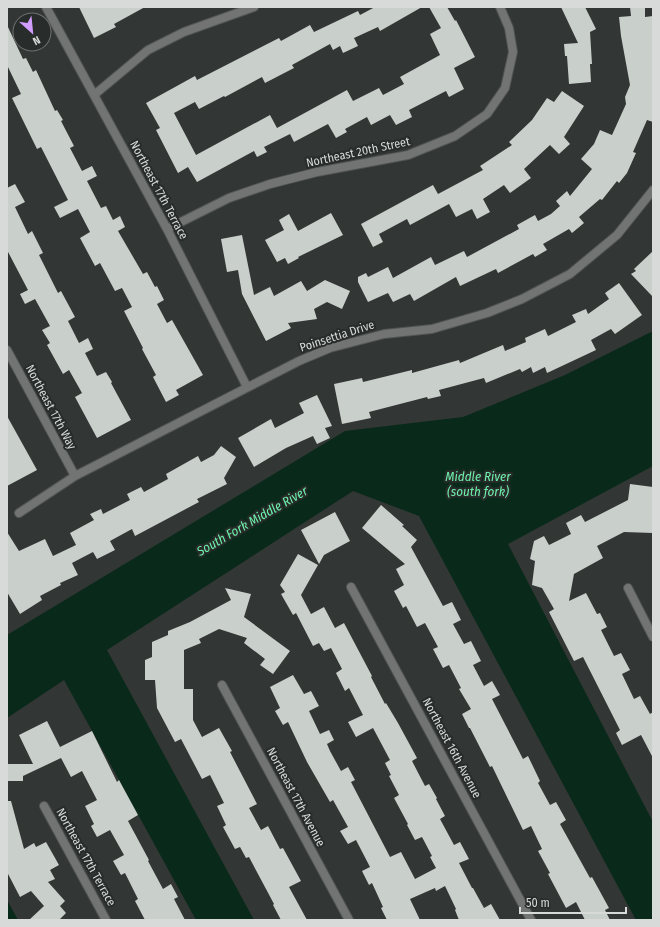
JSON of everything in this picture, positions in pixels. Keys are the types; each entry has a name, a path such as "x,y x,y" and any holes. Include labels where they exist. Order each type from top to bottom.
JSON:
{"street":[{"name":"Northeast 17th Terrace","path":"46,7 167,229 247,387"},
{"path":"94,95 148,50 184,32 254,7"},
{"name":"Northeast 20th Street","path":"167,229 229,198 270,184 316,172 408,155 455,136 487,114 505,88 514,52 509,28 500,7"},
{"name":"Poinsettia Drive","path":"19,512 75,476 299,361 330,348 384,334 432,329 487,313 522,300 570,274 617,235 653,190"},
{"name":"Northeast 17th Way","path":"7,350 75,476"},
{"name":"Northeast 16th Avenue","path":"351,587 532,920"},
{"path":"628,588 653,637"},
{"name":"Northeast 17th Avenue","path":"222,685 349,920"},
{"name":"Northeast 17th Terrace","path":"44,806 106,920"}],"water":[{"name":"Middle River (south fork)","path":"653,331 653,466 508,544 653,822 653,920 636,920 419,516 353,491 107,650 254,920 196,920 64,680 7,718 7,635 345,431 463,417 565,375"},
{"path":"7,900 18,920 7,920"}],"building":[{"path":"79,7 145,7 114,24 116,27 94,38"},
{"path":"375,7 422,7 380,31 378,27 354,38 358,46 343,53 340,46 333,50 330,44 292,65 294,68 265,83 262,77 199,109 195,102 174,113 196,155 270,115 277,128 347,90 353,101 379,88 383,95 404,84 400,77 440,55 430,34 441,28 429,7 447,7 455,21 456,20 475,57 454,68 464,89 449,97 446,91 409,110 412,117 396,125 390,115 371,125 367,117 345,129 347,132 336,138 328,124 294,142 290,134 264,147 267,152 257,157 254,151 197,182 188,167 178,173 156,130 160,128 146,103 195,76 197,80 279,38 281,41 310,25 314,32 358,11 360,15"},
{"path":"561,7 585,7 596,29 590,32 592,64 590,64 591,82 569,84 567,56 565,56 564,44 578,43"},
{"path":"630,7 645,7 645,17 653,16 653,122 647,120 633,152 636,153 627,173 619,183 617,181 602,200 600,199 579,217 584,223 572,233 569,229 543,244 547,250 535,257 533,254 498,273 496,269 460,286 456,277 414,301 410,294 393,302 388,293 368,302 358,282 358,277 366,273 368,277 388,267 393,278 431,257 435,265 464,251 467,257 519,229 517,225 535,215 538,221 551,214 560,206 556,201 567,191 570,196 592,169 581,159 594,144 600,130 612,135 626,104 625,97 630,85 619,17 631,16"},
{"path":"7,25 12,36 12,52 20,52 23,59 26,58 33,72 36,70 55,111 57,110 63,120 61,121 74,146 70,148 82,171 92,166 97,176 87,181 101,208 106,206 113,220 120,216 125,227 118,231 143,274 147,272 155,287 157,286 164,300 157,304 167,323 172,320 203,375 176,390 179,395 166,402 153,377 156,375 124,311 132,307 122,288 115,291 100,263 95,266 80,238 90,232 78,209 60,218 54,207 68,200 41,147 37,149 12,98 21,94 7,65"},
{"path":"562,91 584,106 564,137 570,144 559,154 550,145 524,169 531,178 510,193 504,185 483,199 490,212 477,219 472,209 456,217 449,204 410,225 407,219 379,234 383,242 373,247 361,224 433,185 438,194 483,170 480,166 512,145 509,142 532,120 547,98 554,102"},
{"path":"15,184 25,202 15,207 28,234 32,231 43,253 39,255 58,293 61,291 75,317 68,321 79,343 88,338 93,349 85,353 97,376 106,372 131,420 97,438 75,397 82,393 69,370 63,374 47,345 50,343 42,330 50,326 35,299 25,304 20,294 28,290 7,250 7,188"},
{"path":"331,213 343,235 298,257 299,258 288,264 285,258 277,262 265,240 284,230 279,220 289,214 298,231"},
{"path":"242,235 254,295 270,287 274,296 301,281 307,291 325,280 350,291 342,309 327,302 314,309 317,319 288,323 291,328 266,341 242,294 238,270 227,272 221,239"},
{"path":"653,251 653,297 631,274 636,271 634,269"},
{"path":"619,283 642,315 615,334 611,329 591,340 596,350 547,373 545,367 533,373 531,367 522,372 520,369 486,383 484,378 439,390 441,396 428,399 427,397 369,412 371,418 342,424 334,384 362,378 363,382 412,370 412,373 459,360 460,363 503,345 505,351 526,342 525,338 545,329 548,336 576,322 572,315 586,309 588,314 609,299 605,293"},
{"path":"317,395 332,426 325,428 330,438 317,444 313,436 286,448 254,467 238,438 271,419 275,428 304,413 299,403"},
{"path":"7,416 37,470 7,486"},
{"path":"221,446 236,457 224,478 227,484 197,499 199,502 135,536 132,529 110,541 115,550 97,559 93,552 72,563 78,575 60,583 61,585 40,596 42,600 20,614 7,592 7,532 19,551 45,539 53,556 76,545 70,533 94,520 90,514 101,509 103,514 130,500 127,494 141,487 144,492 168,479 166,474 198,456 201,462 214,455"},
{"path":"630,484 653,487 653,533 624,532 597,546 603,558 574,574 569,601 586,593 597,614 600,613 607,627 601,630 614,656 621,653 630,670 622,674 634,699 640,696 650,714 653,712 653,758 641,735 622,745 616,733 620,730 583,657 574,661 549,612 554,609 542,588 532,585 535,561 530,559 534,541 544,536 549,545 571,534 566,523 581,515 585,522 628,500"},
{"path":"381,505 404,525 402,526 417,540 411,547 443,606 452,602 461,620 453,624 464,644 471,641 481,661 473,665 484,686 492,681 500,695 492,699 523,759 528,756 540,781 538,783 550,805 556,802 566,820 560,824 590,878 592,877 609,908 605,910 610,920 585,920 576,902 566,908 538,851 542,849 531,826 523,830 492,766 490,767 462,714 471,709 459,689 461,688 449,665 443,668 433,649 438,647 425,623 417,627 406,606 403,608 394,591 404,585 396,569 405,564 362,528"},
{"path":"335,512 350,541 324,555 319,564 301,530"},
{"path":"298,554 318,565 301,595 311,614 324,607 335,628 344,623 385,704 386,703 398,723 417,758 412,761 425,786 429,784 437,798 436,799 445,816 440,819 454,845 460,842 469,859 459,863 472,888 484,908 491,904 500,920 459,920 455,910 456,909 445,886 436,891 435,888 410,899 420,920 387,920 372,883 369,885 362,871 370,867 356,840 348,844 340,831 348,827 333,800 330,802 307,762 288,722 283,725 275,711 280,708 270,687 293,675 304,694 311,691 319,706 309,711 320,734 329,730 334,740 327,744 330,751 341,771 348,767 355,780 351,782 390,857 401,852 415,879 436,868 430,857 432,856 422,837 415,840 394,798 399,795 389,776 391,775 385,763 390,760 373,728 356,737 348,722 363,715 349,688 345,691 336,673 342,669 331,648 324,651 319,643 313,646 296,613 293,615 281,594 285,592 280,585"},
{"path":"225,588 251,594 244,617 290,651 273,674 260,665 265,659 244,643 247,638 219,629 199,639 201,643 184,650 184,689 193,689 193,720 202,737 219,728 232,751 230,752 257,804 249,808 261,830 268,826 280,849 283,848 301,881 289,887 307,920 281,920 249,857 246,858 240,847 235,849 223,827 226,825 217,806 224,803 210,775 202,779 181,739 175,742 157,708 155,680 145,680 145,660 152,657 152,642 168,635 168,631 190,622 231,600"},
{"path":"47,721 60,747 92,731 117,782 119,780 138,815 128,821 163,889 171,884 178,897 174,899 185,920 145,920 135,901 138,899 125,873 121,875 113,861 124,855 110,830 97,837 91,826 94,824 85,806 97,800 82,771 71,777 61,758 23,776 23,781 7,781 7,764 33,764 19,735"},
{"path":"7,801 11,801 24,849 34,843 36,847 46,842 59,865 50,870 55,879 48,882 65,901 60,906 66,913 59,920 29,920 44,906 31,891 20,897 7,872"}],"water label":[{"name":"South Fork Middle River","path":"252,521"}]}
